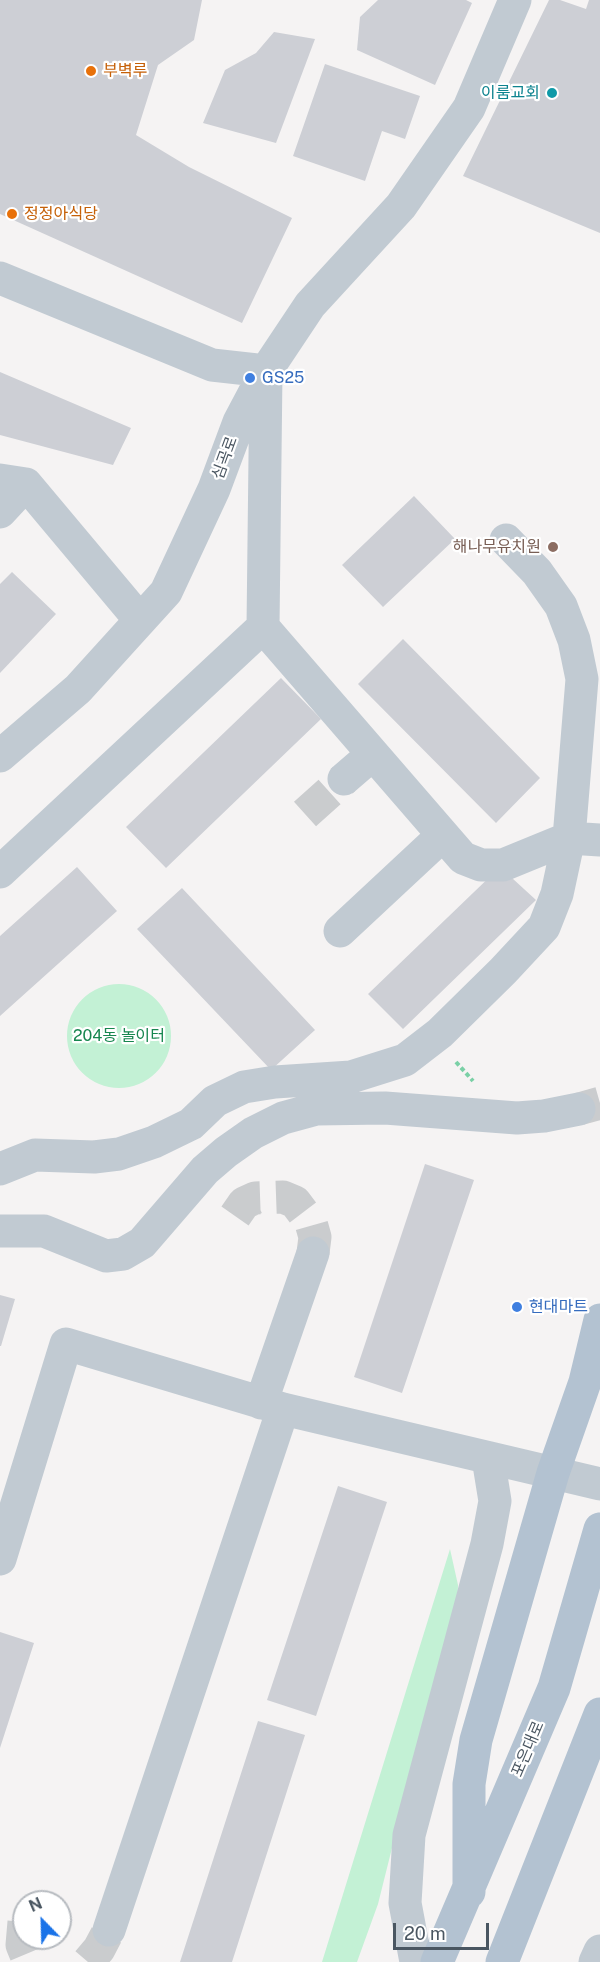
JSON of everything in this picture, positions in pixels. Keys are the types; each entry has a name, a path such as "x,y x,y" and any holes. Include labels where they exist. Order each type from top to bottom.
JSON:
{"main road":[{"path":"469,1892 469,1784 476,1740 553,1473 585,1382 600,1320"},
{"name":"포은대로","path":"437,1962 469,1892 554,1688 600,1529"},
{"path":"502,1962 600,1714"}],"street":[{"name":"심곡로","path":"0,756 78,689 166,592 214,489 239,422 266,371 310,305 400,206 469,108 515,0"},
{"path":"0,278 212,365 266,371 263,627 463,858 481,865 503,865 584,839"},
{"path":"0,512 13,482 140,620"},
{"path":"0,1169 35,1155 93,1158 119,1154 191,1124 216,1101 244,1087 275,1082 351,1077 405,1060 440,1033 544,927 557,894 584,839 582,679 574,640 561,606 537,572 506,540"},
{"path":"0,872 263,627"},
{"path":"344,779 373,754"},
{"path":"340,931 443,836"},
{"path":"0,1231 44,1231 106,1256 123,1254 142,1243 205,1170 226,1152 253,1133 283,1118 316,1109 385,1108 517,1118 544,1116 579,1109"},
{"path":"109,1930 272,1406 313,1253"},
{"path":"0,1559 66,1344 272,1406 600,1484"},
{"path":"416,1962 405,1903 409,1835 487,1544 495,1501 489,1458"},
{"path":"595,1962 600,1951"}],"green space":[{"name":"204동 놀이터","path":"119,984 139,988 148,993 162,1007 167,1016 171,1036 167,1056 162,1065 148,1079 139,1084 119,1088 99,1084 90,1079 76,1065 71,1056 67,1036 71,1016 76,1007 90,993 99,988"},
{"path":"450,1549 458,1585 457,1626 395,1836 378,1904 357,1962 322,1962"}],"building":[{"path":"0,0 202,0 194,40 158,65 136,135 189,167 292,218 242,323 0,214"},
{"path":"378,0 466,0 472,3 435,85 357,50 360,17"},
{"name":"이룸교회","path":"549,0 560,0 586,9 589,0 600,0 600,233 463,176"},
{"path":"274,32 315,39 276,143 203,123 225,70 256,53"},
{"path":"325,64 420,96 405,139 382,131 365,181 293,156"},
{"path":"0,372 131,428 113,465 0,435"},
{"path":"414,496 455,539 383,607 342,565"},
{"path":"12,572 56,614 0,673 0,584"},
{"path":"403,639 540,778 496,823 358,684"},
{"path":"281,678 321,719 166,868 126,827"},
{"path":"77,867 117,911 0,1016 0,936"},
{"path":"500,867 536,900 403,1029 368,994"},
{"path":"182,888 315,1030 271,1070 137,929"},
{"path":"425,1164 474,1180 402,1393 354,1377"},
{"path":"0,1295 15,1299 1,1346 0,1346"},
{"path":"338,1486 387,1502 316,1716 267,1700"},
{"path":"0,1632 34,1643 0,1748"},
{"path":"258,1721 305,1735 232,1962 180,1962"}],"tunnel":[{"path":"305,814 344,779"},
{"path":"579,1109 600,1103"},
{"path":"235,1216 244,1203 255,1198 283,1197 295,1202 311,1223 315,1237 313,1253"},
{"path":"88,1962 99,1949 109,1930"},
{"path":"24,1950 27,1957 35,1962"}],"place":[{"name":"부벽루","path":"91,71"},
{"name":"이룸교회","path":"552,93"},
{"name":"정정아식당","path":"12,214"},
{"name":"GS25","path":"250,378"},
{"name":"해나무유치원","path":"553,547"},
{"name":"현대마트","path":"517,1307"}]}
